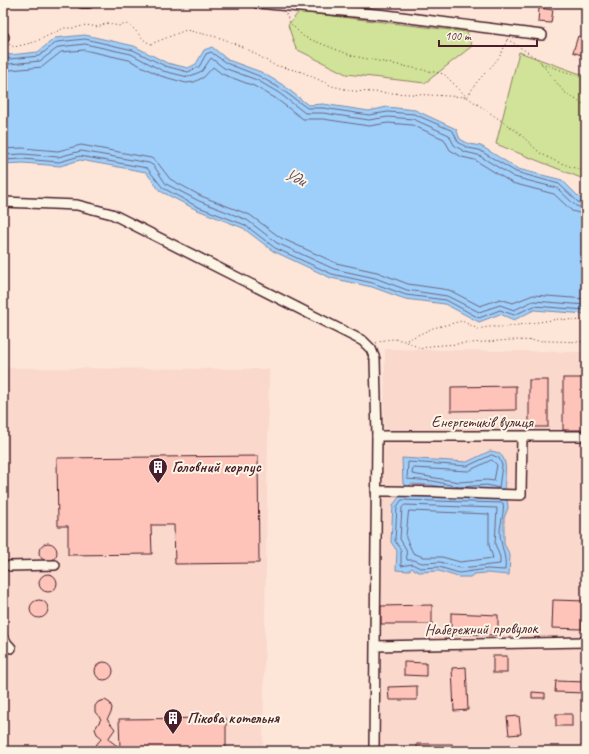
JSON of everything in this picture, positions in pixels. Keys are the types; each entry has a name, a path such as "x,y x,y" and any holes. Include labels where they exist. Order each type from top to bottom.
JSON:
{"street":[{"path":"82,3 89,3"},
{"path":"257,3 386,14 505,35 542,35"},
{"path":"3,202 77,205 112,214 330,324 363,342 371,349 375,359 378,436 376,491 376,646 374,748"},
{"name":"Енергетиків вулиця","path":"378,436 586,436"},
{"path":"376,491 412,490 456,494 520,495 522,437"},
{"path":"10,566 54,565"},
{"path":"3,639 11,648"},
{"name":"Набережний провулок","path":"376,646 586,642"}],"path":[{"path":"283,6 290,23 304,37 354,56 444,74 468,97 519,133 540,153 555,162 586,172"},
{"path":"3,37 7,43 14,47 35,42 64,28 86,25 98,27 107,23 118,26 128,24 137,30 144,41 151,44 186,30 221,38 247,49 274,65 302,72 332,86 353,91 468,97"},
{"path":"468,97 477,81 493,67 503,52 505,35 538,58 564,92 586,106"},
{"path":"541,63 586,79"},
{"path":"407,340 433,328 462,321 478,329 488,327 506,327 559,319 586,321"},
{"path":"368,346 387,339 399,338 407,340 420,349 430,346 512,340 586,342"}],"shaded area":[{"path":"385,349 586,352 586,751 380,751"},
{"path":"3,368 269,369 263,751 3,751"}],"green space":[{"path":"299,12 467,32 472,46 425,83 346,74 296,49 288,25"},
{"path":"519,52 586,76 586,180 496,144"}],"water":[{"name":"Уди","path":"85,35 134,46 167,63 188,68 196,64 204,50 212,47 228,60 261,72 283,85 308,105 323,104 369,111 387,107 415,110 456,129 460,139 469,144 481,146 518,169 562,180 581,199 586,201 586,314 534,310 514,320 500,314 479,322 445,304 405,299 372,287 331,278 273,251 243,228 195,209 160,191 146,172 80,160 60,166 23,163 3,164 3,52 10,55 38,52 55,38"},
{"path":"490,451 502,456 504,461 505,491 497,492 487,489 458,491 432,485 411,484 408,487 403,484 402,458 467,462"},
{"path":"400,496 507,499 508,508 504,518 504,544 510,555 509,575 487,573 474,574 470,577 458,577 439,571 419,572 412,568 408,571 396,570 397,551 391,542 393,505"}],"building":[{"path":"539,8 553,10 551,23 538,22"},
{"path":"578,36 586,38 584,56 573,52"},
{"path":"563,378 583,378 583,430 563,430"},
{"path":"529,380 548,380 548,427 529,427"},
{"path":"516,386 516,410 451,411 451,387"},
{"name":"Головний корпус","path":"258,456 259,563 175,564 174,525 151,525 152,554 68,555 68,526 58,526 57,458"},
{"path":"48,543 54,546 57,552 54,558 48,561 42,558 39,552 42,546"},
{"path":"44,574 52,574 57,579 55,590 52,592 44,592 39,587 39,579"},
{"path":"35,600 43,600 48,605 46,616 43,618 35,618 30,613 30,605"},
{"path":"553,600 586,601 586,612 582,612 582,629 552,628"},
{"path":"432,605 432,624 381,624 381,606"},
{"path":"451,613 498,615 498,635 451,634"},
{"path":"493,656 507,656 507,673 493,673"},
{"path":"104,662 110,665 113,671 110,677 104,680 98,677 95,671 98,665"},
{"path":"404,662 426,663 426,676 404,675"},
{"path":"466,667 468,710 454,711 452,668"},
{"path":"556,681 586,682 586,693 555,692"},
{"path":"417,686 417,700 389,700 388,687"},
{"path":"532,692 545,693 545,698 532,698"},
{"name":"Пікова котельня","path":"105,700 110,703 112,708 107,719 115,729 108,739 120,748 119,719 226,718 226,751 96,751 96,745 102,738 97,734 95,729 101,719 95,712 95,706 98,702"},
{"path":"556,714 572,714 572,726 556,726"},
{"path":"519,716 521,734 509,735 507,717"},
{"path":"417,744 452,744 452,751 417,751"}],"place":[{"name":"Головний корпус","path":"158,484"},
{"name":"Пікова котельня","path":"173,735"}]}
